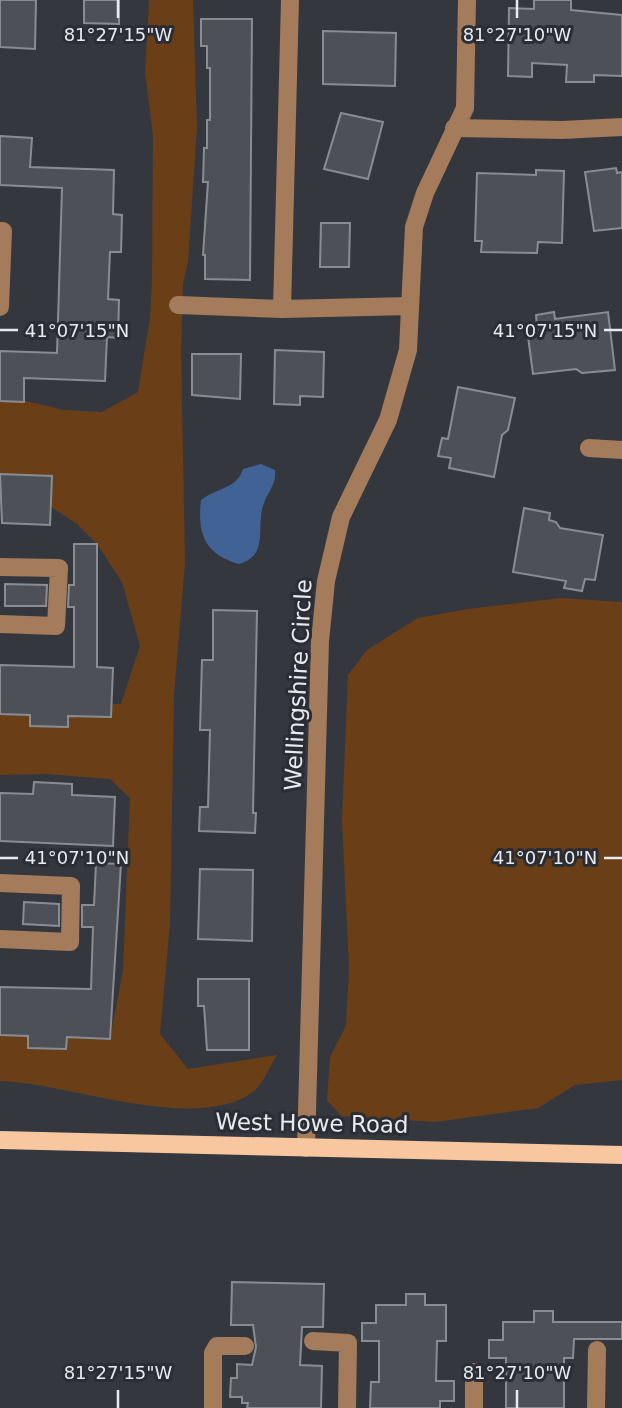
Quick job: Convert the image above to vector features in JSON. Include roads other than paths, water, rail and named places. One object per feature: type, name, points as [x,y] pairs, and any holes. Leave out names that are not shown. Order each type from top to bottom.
[{"type":"main road","name":"West Howe Road","points":[[0,1140],[622,1155]]},
{"type":"street","points":[[282,309],[290,0]]},
{"type":"street","name":"Wellingshire Circle","points":[[306,1148],[320,641],[326,581],[341,517],[388,420],[408,349],[414,227],[428,185],[465,107],[467,0]]},
{"type":"street","points":[[454,128],[562,130],[622,127]]},
{"type":"street","points":[[0,231],[3,231],[0,307]]},
{"type":"street","points":[[178,305],[282,309],[410,306]]},
{"type":"street","points":[[589,448],[622,450]]},
{"type":"street","points":[[0,567],[59,568],[56,626],[0,624]]},
{"type":"street","points":[[0,883],[71,886],[70,942],[0,939]]},
{"type":"street","points":[[313,1341],[348,1343],[347,1408]]},
{"type":"street","points":[[213,1408],[213,1353],[217,1346],[245,1346]]},
{"type":"street","points":[[596,1408],[597,1350]]},
{"type":"street","points":[[474,1372],[474,1408]]},
{"type":"water","points":[[261,464],[275,470],[275,480],[263,506],[258,548],[248,560],[239,564],[218,555],[206,541],[200,523],[201,500],[236,481],[243,469]]}]
